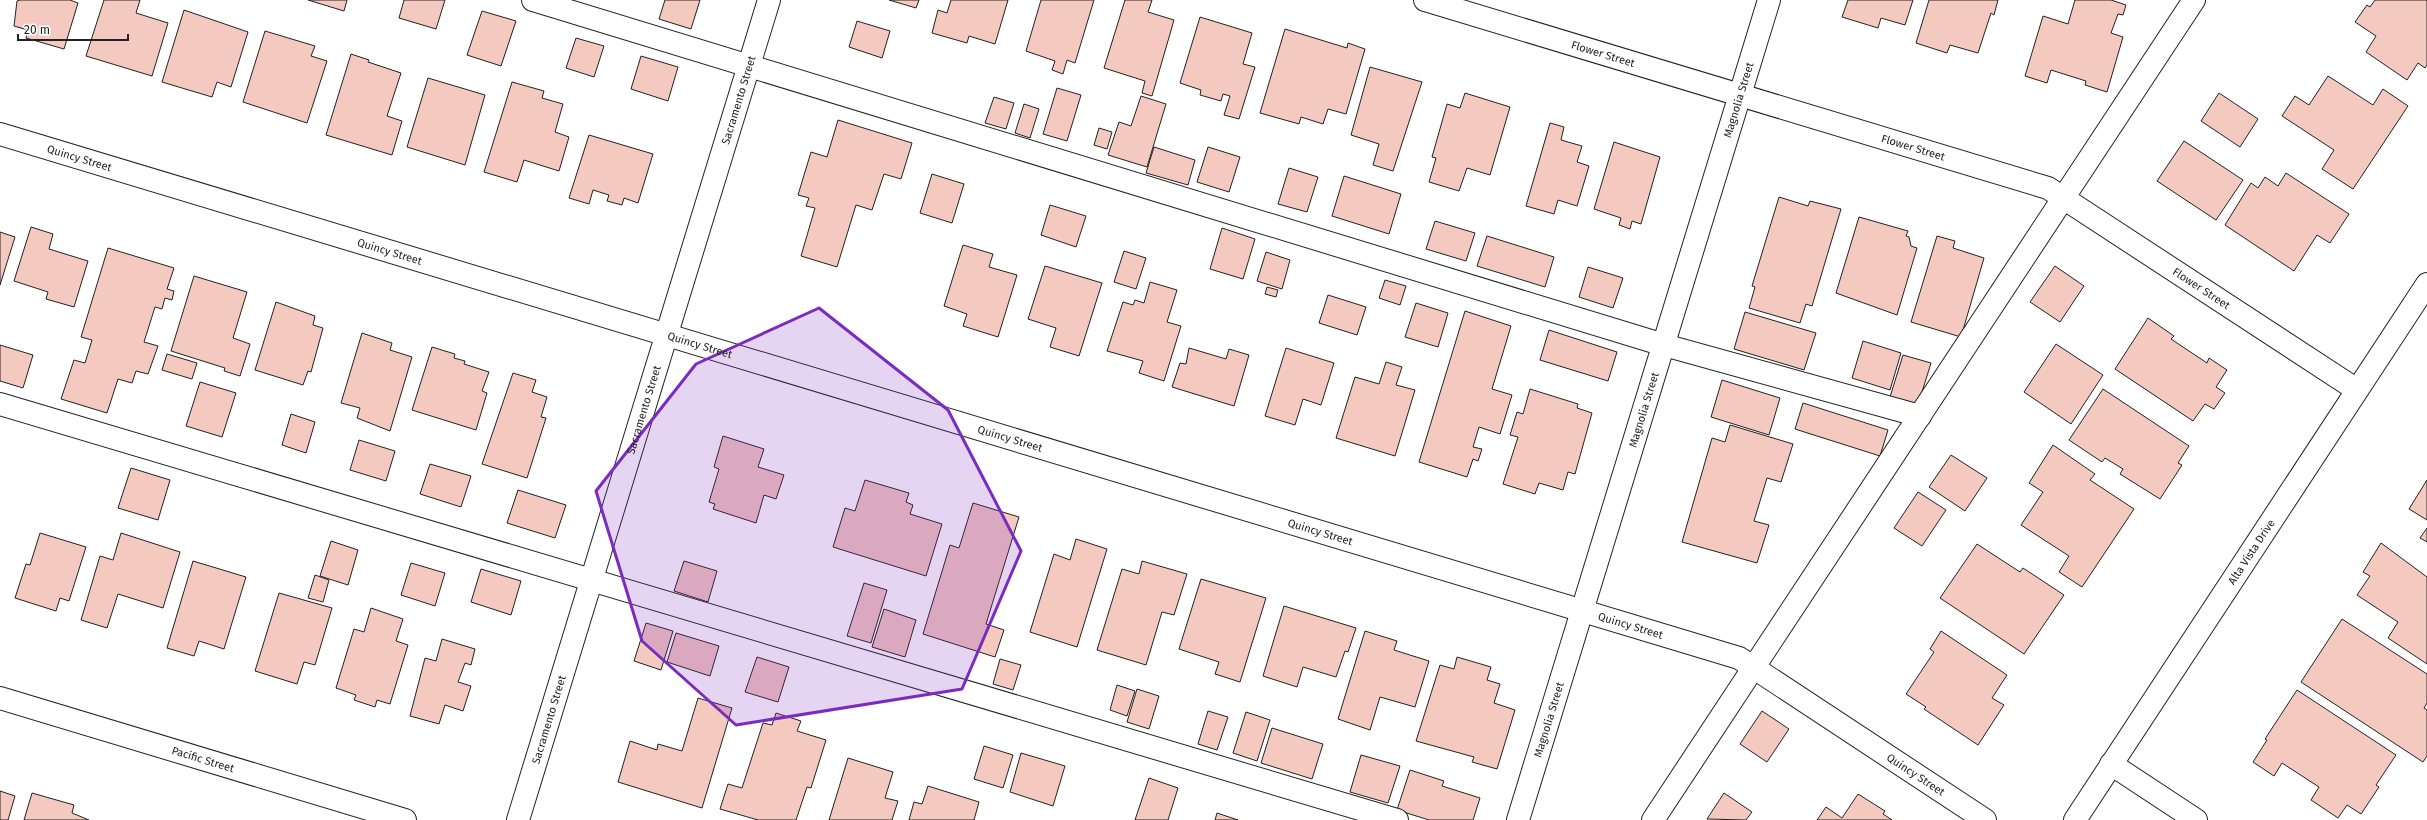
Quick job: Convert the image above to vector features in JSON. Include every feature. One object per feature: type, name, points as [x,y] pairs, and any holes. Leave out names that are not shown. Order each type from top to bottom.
[{"type":"street","points":[[533,0],[1664,345],[1920,416]]},
{"type":"street","name":"Sacramento Street","points":[[518,820],[769,0]]},
{"type":"street","name":"Flower Street","points":[[1425,0],[2048,188],[2357,390]]},
{"type":"street","name":"Magnolia Street","points":[[1518,820],[1769,0]]},
{"type":"street","points":[[1653,820],[2194,0]]},
{"type":"street","name":"Quincy Street","points":[[0,134],[1739,658],[1985,820]]},
{"type":"street","name":"Alta Vista Drive","points":[[2075,820],[2427,284]]},
{"type":"street","points":[[0,404],[592,579],[1397,820]]},
{"type":"street","name":"Pacific Street","points":[[0,698],[405,820]]},
{"type":"street","points":[[2112,764],[2196,820]]},
{"type":"highlighted area","points":[[819,308],[948,410],[1021,551],[962,689],[736,725],[642,641],[596,491],[696,364]]},
{"type":"building","points":[[70,0],[78,3],[64,49],[26,38],[28,30],[14,26],[17,1]]},
{"type":"building","points":[[104,0],[140,0],[136,13],[168,23],[152,76],[86,56]]},
{"type":"building","points":[[308,0],[347,0],[344,11]]},
{"type":"building","points":[[404,0],[445,0],[436,29],[399,18]]},
{"type":"building","points":[[665,0],[700,0],[691,29],[659,19]]},
{"type":"building","points":[[889,0],[919,0],[916,8]]},
{"type":"building","points":[[951,0],[1008,0],[995,44],[969,36],[967,43],[932,33],[938,10],[947,13]]},
{"type":"building","points":[[1041,0],[1094,0],[1075,63],[1067,60],[1063,74],[1052,70],[1055,61],[1026,51]]},
{"type":"building","points":[[1125,0],[1152,0],[1148,12],[1174,20],[1152,96],[1142,93],[1145,81],[1104,68]]},
{"type":"building","points":[[1848,0],[1913,0],[1905,25],[1881,18],[1878,28],[1842,17]]},
{"type":"building","points":[[1929,0],[1998,0],[1994,15],[1991,13],[1978,53],[1950,45],[1947,53],[1916,43]]},
{"type":"building","points":[[2075,0],[2111,0],[2126,5],[2123,15],[2118,14],[2111,33],[2123,37],[2107,92],[2085,85],[2086,81],[2051,70],[2047,83],[2025,76],[2043,16],[2068,24]]},
{"type":"building","points":[[2375,0],[2427,0],[2427,65],[2425,68],[2418,63],[2407,80],[2366,52],[2376,36],[2355,22],[2367,5],[2370,7]]},
{"type":"building","points":[[184,10],[248,32],[231,87],[217,82],[212,97],[162,82]]},
{"type":"building","points":[[482,11],[516,21],[501,66],[467,55]]},
{"type":"building","points":[[1200,17],[1252,33],[1243,64],[1255,67],[1239,119],[1224,115],[1230,96],[1223,94],[1221,101],[1200,95],[1201,90],[1180,83]]},
{"type":"building","points":[[857,21],[890,31],[882,58],[849,47]]},
{"type":"building","points":[[1285,29],[1347,48],[1348,43],[1365,49],[1346,114],[1328,109],[1323,124],[1301,117],[1299,124],[1260,113]]},
{"type":"building","points":[[265,31],[315,46],[311,56],[327,61],[307,123],[243,102]]},
{"type":"building","points":[[576,38],[604,46],[594,77],[566,68]]},
{"type":"building","points":[[351,54],[369,60],[368,62],[401,73],[387,116],[402,121],[392,155],[326,135]]},
{"type":"building","points":[[641,56],[678,67],[668,101],[631,89]]},
{"type":"building","points":[[1370,67],[1422,82],[1393,171],[1373,165],[1379,144],[1351,135]]},
{"type":"building","points":[[2328,76],[2373,105],[2383,89],[2408,106],[2353,189],[2322,169],[2334,150],[2282,116],[2295,96],[2309,105]]},
{"type":"building","points":[[428,78],[485,95],[465,165],[407,147]]},
{"type":"building","points":[[512,82],[544,91],[542,98],[563,104],[555,132],[569,137],[559,171],[524,160],[517,182],[484,172]]},
{"type":"building","points":[[1057,88],[1081,95],[1067,141],[1043,134]]},
{"type":"building","points":[[1465,93],[1510,107],[1490,175],[1467,168],[1459,191],[1429,182],[1436,158],[1432,157],[1447,104],[1460,108]]},
{"type":"building","points":[[2219,93],[2258,119],[2240,147],[2201,121]]},
{"type":"building","points":[[1141,96],[1166,104],[1147,167],[1108,155],[1119,122],[1131,126]]},
{"type":"building","points":[[994,97],[1014,103],[1006,129],[985,123]]},
{"type":"building","points":[[1024,104],[1039,109],[1030,138],[1015,133]]},
{"type":"building","points":[[838,120],[912,143],[901,179],[884,174],[872,210],[856,205],[837,267],[801,256],[815,208],[806,206],[809,198],[798,195],[811,152],[827,157]]},
{"type":"building","points":[[1550,123],[1564,127],[1561,140],[1582,146],[1577,162],[1589,166],[1577,206],[1558,200],[1554,214],[1526,206]]},
{"type":"building","points":[[1099,128],[1112,132],[1107,149],[1094,145]]},
{"type":"building","points":[[589,135],[653,154],[638,203],[624,198],[622,205],[607,201],[609,195],[593,190],[589,204],[569,198]]},
{"type":"building","points":[[2184,141],[2243,180],[2216,220],[2157,181]]},
{"type":"building","points":[[1614,142],[1660,157],[1641,224],[1632,221],[1630,229],[1619,225],[1621,218],[1594,209]]},
{"type":"building","points":[[1154,147],[1195,160],[1188,185],[1146,173]]},
{"type":"building","points":[[1208,147],[1240,157],[1229,192],[1197,182]]},
{"type":"building","points":[[1289,168],[1318,177],[1307,212],[1278,204]]},
{"type":"building","points":[[2286,173],[2349,214],[2330,243],[2317,235],[2294,271],[2225,225],[2251,183],[2258,188],[2265,177],[2278,186]]},
{"type":"building","points":[[932,174],[964,184],[952,223],[920,213]]},
{"type":"building","points":[[1344,176],[1401,194],[1389,234],[1332,216]]},
{"type":"building","points":[[1779,197],[1808,206],[1810,201],[1841,209],[1812,306],[1806,304],[1800,323],[1749,308],[1755,287],[1752,286]]},
{"type":"building","points":[[1050,205],[1086,216],[1076,247],[1041,235]]},
{"type":"building","points":[[1859,217],[1908,231],[1906,236],[1909,237],[1911,246],[1917,248],[1897,315],[1836,293]]},
{"type":"building","points":[[1435,221],[1475,233],[1466,261],[1426,249]]},
{"type":"building","points":[[31,227],[53,234],[49,249],[88,261],[74,307],[46,299],[48,292],[14,281]]},
{"type":"building","points":[[1222,228],[1255,239],[1243,279],[1210,269]]},
{"type":"building","points":[[0,232],[15,237],[0,285]]},
{"type":"building","points":[[1487,236],[1554,257],[1545,287],[1477,266]]},
{"type":"building","points":[[1937,236],[1955,241],[1953,248],[1984,258],[1961,337],[1911,322]]},
{"type":"building","points":[[963,245],[993,254],[989,267],[1017,275],[998,337],[963,326],[967,314],[944,306]]},
{"type":"building","points":[[108,248],[174,268],[167,289],[174,291],[172,300],[165,298],[162,309],[155,307],[144,342],[158,346],[148,374],[136,371],[132,383],[118,379],[107,413],[61,399],[74,360],[85,363],[92,340],[81,337]]},
{"type":"building","points":[[1124,251],[1146,258],[1136,289],[1114,282]]},
{"type":"building","points":[[1266,252],[1290,260],[1282,289],[1257,281]]},
{"type":"building","points":[[1045,266],[1102,283],[1079,356],[1050,347],[1056,328],[1028,319]]},
{"type":"building","points":[[2055,266],[2084,286],[2060,322],[2030,302]]},
{"type":"building","points":[[1588,267],[1623,278],[1613,308],[1579,297]]},
{"type":"building","points":[[194,276],[247,292],[233,338],[250,344],[240,376],[224,371],[225,368],[171,351]]},
{"type":"building","points":[[1385,280],[1406,286],[1400,305],[1379,298]]},
{"type":"building","points":[[1150,282],[1177,290],[1167,322],[1181,326],[1164,381],[1139,373],[1143,361],[1107,351],[1123,302],[1133,305],[1135,300],[1144,303]]},
{"type":"building","points":[[1267,287],[1278,290],[1276,297],[1265,294]]},
{"type":"building","points":[[1328,295],[1366,307],[1357,335],[1319,323]]},
{"type":"building","points":[[276,302],[315,316],[313,325],[323,328],[311,372],[308,371],[303,385],[255,370]]},
{"type":"building","points":[[1416,303],[1448,313],[1438,347],[1405,337]]},
{"type":"building","points":[[1465,311],[1511,326],[1492,389],[1512,395],[1500,434],[1479,427],[1473,447],[1482,449],[1478,461],[1473,459],[1467,477],[1419,462]]},
{"type":"building","points":[[1745,312],[1816,333],[1804,370],[1734,349]]},
{"type":"building","points":[[2148,318],[2174,336],[2171,339],[2207,363],[2209,358],[2227,370],[2216,387],[2225,393],[2214,409],[2205,404],[2193,421],[2115,369]]},
{"type":"building","points":[[1549,330],[1617,352],[1608,381],[1540,360]]},
{"type":"building","points":[[362,333],[392,343],[390,350],[412,357],[390,431],[357,418],[360,408],[341,403]]},
{"type":"building","points":[[1863,341],[1901,353],[1890,390],[1852,378]]},
{"type":"building","points":[[2056,344],[2103,375],[2071,424],[2024,392]]},
{"type":"building","points":[[0,345],[33,355],[23,388],[0,381]]},
{"type":"building","points":[[432,347],[455,354],[454,358],[465,361],[464,364],[489,372],[482,391],[487,393],[476,430],[412,410]]},
{"type":"building","points":[[1189,348],[1226,359],[1229,349],[1249,355],[1234,406],[1172,387],[1180,363],[1186,364]]},
{"type":"building","points":[[1286,348],[1334,363],[1321,405],[1303,399],[1295,425],[1265,416]]},
{"type":"building","points":[[167,354],[197,363],[192,379],[162,370]]},
{"type":"building","points":[[1903,355],[1931,363],[1918,405],[1890,397]]},
{"type":"building","points":[[1386,362],[1402,367],[1396,385],[1415,390],[1395,456],[1336,438],[1355,377],[1379,384]]},
{"type":"building","points":[[513,373],[536,380],[532,392],[547,397],[541,417],[546,418],[527,478],[482,464]]},
{"type":"building","points":[[1722,380],[1780,398],[1769,435],[1711,417]]},
{"type":"building","points":[[200,382],[236,393],[222,437],[186,426]]},
{"type":"building","points":[[1530,389],[1578,404],[1577,408],[1592,413],[1575,474],[1568,472],[1563,490],[1539,483],[1535,494],[1503,484],[1518,437],[1510,435],[1517,412],[1523,414]]},
{"type":"building","points":[[2103,389],[2189,446],[2178,463],[2182,465],[2160,499],[2120,474],[2123,469],[2105,458],[2102,462],[2069,440]]},
{"type":"building","points":[[1803,403],[1888,430],[1880,456],[1795,429]]},
{"type":"building","points":[[291,414],[315,422],[306,453],[282,445]]},
{"type":"building","points":[[1730,425],[1793,444],[1781,482],[1767,478],[1754,521],[1769,525],[1757,563],[1682,542],[1712,438],[1725,442]]},
{"type":"building","points":[[723,436],[764,449],[758,467],[784,475],[776,499],[764,495],[756,523],[713,509],[715,504],[709,502],[719,469],[714,467]]},
{"type":"building","points":[[359,440],[395,451],[386,481],[350,470]]},
{"type":"building","points":[[2053,445],[2095,474],[2090,480],[2134,509],[2082,587],[2059,572],[2069,556],[2021,525],[2043,492],[2029,483]]},
{"type":"building","points":[[1951,455],[1987,478],[1965,511],[1929,487]]},
{"type":"building","points":[[430,464],[471,476],[461,507],[420,494]]},
{"type":"building","points":[[131,468],[170,480],[158,520],[118,508]]},
{"type":"building","points":[[865,480],[909,493],[906,502],[913,505],[910,514],[942,524],[926,576],[833,547],[845,508],[855,511]]},
{"type":"building","points":[[2427,480],[2427,520],[2409,509]]},
{"type":"building","points":[[518,490],[566,505],[555,538],[507,523]]},
{"type":"building","points":[[1918,492],[1946,510],[1922,546],[1894,528]]},
{"type":"building","points":[[973,503],[1019,517],[986,624],[1004,630],[995,657],[923,634],[950,545],[959,548]]},
{"type":"building","points":[[2427,528],[2427,542],[2420,538]]},
{"type":"building","points":[[40,533],[86,547],[69,601],[60,598],[56,611],[15,598],[26,564],[30,565]]},
{"type":"building","points":[[121,533],[180,552],[163,608],[118,594],[107,628],[81,620],[100,556],[113,560]]},
{"type":"building","points":[[1076,539],[1107,549],[1077,647],[1030,632],[1054,554],[1070,560]]},
{"type":"building","points":[[331,541],[358,550],[348,585],[320,576]]},
{"type":"building","points":[[2381,543],[2427,577],[2427,664],[2388,638],[2398,622],[2357,595],[2370,576],[2363,572]]},
{"type":"building","points":[[1977,544],[2020,572],[2023,568],[2064,595],[2024,654],[1940,598]]},
{"type":"building","points":[[193,561],[246,577],[224,649],[199,641],[194,656],[167,648]]},
{"type":"building","points":[[684,561],[717,571],[708,602],[674,591]]},
{"type":"building","points":[[1142,561],[1187,574],[1174,615],[1162,612],[1146,665],[1097,650],[1122,569],[1139,574]]},
{"type":"building","points":[[411,563],[445,573],[435,606],[401,595]]},
{"type":"building","points":[[481,569],[521,581],[511,615],[471,602]]},
{"type":"building","points":[[315,575],[329,580],[323,602],[308,598]]},
{"type":"building","points":[[1201,579],[1266,598],[1240,682],[1215,674],[1219,662],[1179,649]]},
{"type":"building","points":[[864,583],[887,590],[871,643],[847,636]]},
{"type":"building","points":[[279,593],[332,608],[315,665],[304,662],[297,684],[255,671]]},
{"type":"building","points":[[1284,606],[1356,628],[1348,652],[1345,651],[1336,677],[1303,667],[1297,687],[1263,676]]},
{"type":"building","points":[[371,608],[403,619],[396,641],[408,645],[390,704],[377,700],[375,707],[354,700],[356,695],[336,688],[354,629],[364,632]]},
{"type":"building","points":[[884,609],[916,620],[905,657],[872,647]]},
{"type":"building","points":[[2342,619],[2427,674],[2427,703],[2424,708],[2427,710],[2427,756],[2423,762],[2301,682]]},
{"type":"building","points":[[646,623],[673,631],[661,670],[634,661]]},
{"type":"building","points":[[1365,631],[1397,641],[1394,650],[1429,661],[1415,707],[1380,697],[1370,730],[1338,719]]},
{"type":"building","points":[[1941,631],[2007,675],[1992,698],[2004,705],[1978,745],[1924,709],[1926,707],[1906,694],[1934,652],[1930,649]]},
{"type":"building","points":[[676,633],[719,646],[710,676],[667,662]]},
{"type":"building","points":[[442,639],[475,649],[471,665],[465,663],[458,682],[471,686],[463,711],[445,705],[439,724],[410,716],[425,658],[436,661]]},
{"type":"building","points":[[757,657],[789,667],[778,702],[745,692]]},
{"type":"building","points":[[1457,657],[1491,667],[1487,680],[1500,684],[1494,703],[1515,710],[1497,769],[1472,762],[1474,757],[1416,741],[1440,665],[1454,669]]},
{"type":"building","points":[[1000,659],[1021,665],[1013,690],[993,684]]},
{"type":"building","points":[[1117,685],[1135,691],[1127,716],[1110,710]]},
{"type":"building","points":[[1137,689],[1159,696],[1149,729],[1127,722]]},
{"type":"building","points":[[2297,690],[2396,755],[2376,785],[2379,787],[2361,814],[2347,805],[2338,818],[2311,800],[2319,787],[2282,763],[2274,776],[2253,762],[2267,740],[2265,739]]},
{"type":"building","points":[[698,698],[732,708],[702,808],[618,782],[630,741],[657,750],[658,744],[682,751]]},
{"type":"building","points":[[1208,711],[1228,717],[1217,750],[1198,744]]},
{"type":"building","points":[[1762,711],[1789,729],[1767,762],[1740,744]]},
{"type":"building","points":[[1246,712],[1270,720],[1257,761],[1233,753]]},
{"type":"building","points":[[776,713],[801,721],[797,731],[826,740],[811,788],[807,787],[796,820],[758,820],[720,809],[728,784],[742,788],[763,723],[772,725]]},
{"type":"building","points":[[1272,728],[1323,744],[1312,779],[1261,763]]},
{"type":"building","points":[[984,746],[1013,755],[1003,788],[974,779]]},
{"type":"building","points":[[1021,753],[1065,766],[1053,806],[1010,792]]},
{"type":"building","points":[[1361,755],[1400,766],[1388,803],[1350,792]]},
{"type":"building","points":[[848,758],[893,772],[885,798],[898,801],[892,820],[829,820]]},
{"type":"building","points":[[1410,770],[1444,781],[1442,786],[1480,798],[1473,820],[1429,820],[1397,810]]},
{"type":"building","points":[[1149,778],[1178,788],[1168,820],[1135,820]]},
{"type":"building","points":[[928,786],[979,802],[974,820],[909,820],[914,802],[922,804]]},
{"type":"building","points":[[0,791],[15,796],[8,820],[0,820]]},
{"type":"building","points":[[32,793],[74,805],[72,813],[89,820],[24,820]]},
{"type":"building","points":[[1724,793],[1752,812],[1746,820],[1707,819]]},
{"type":"building","points":[[1858,794],[1885,811],[1883,814],[1892,820],[1817,820],[1826,807],[1842,818]]},
{"type":"building","points":[[1217,813],[1238,820],[1215,820]]}]
